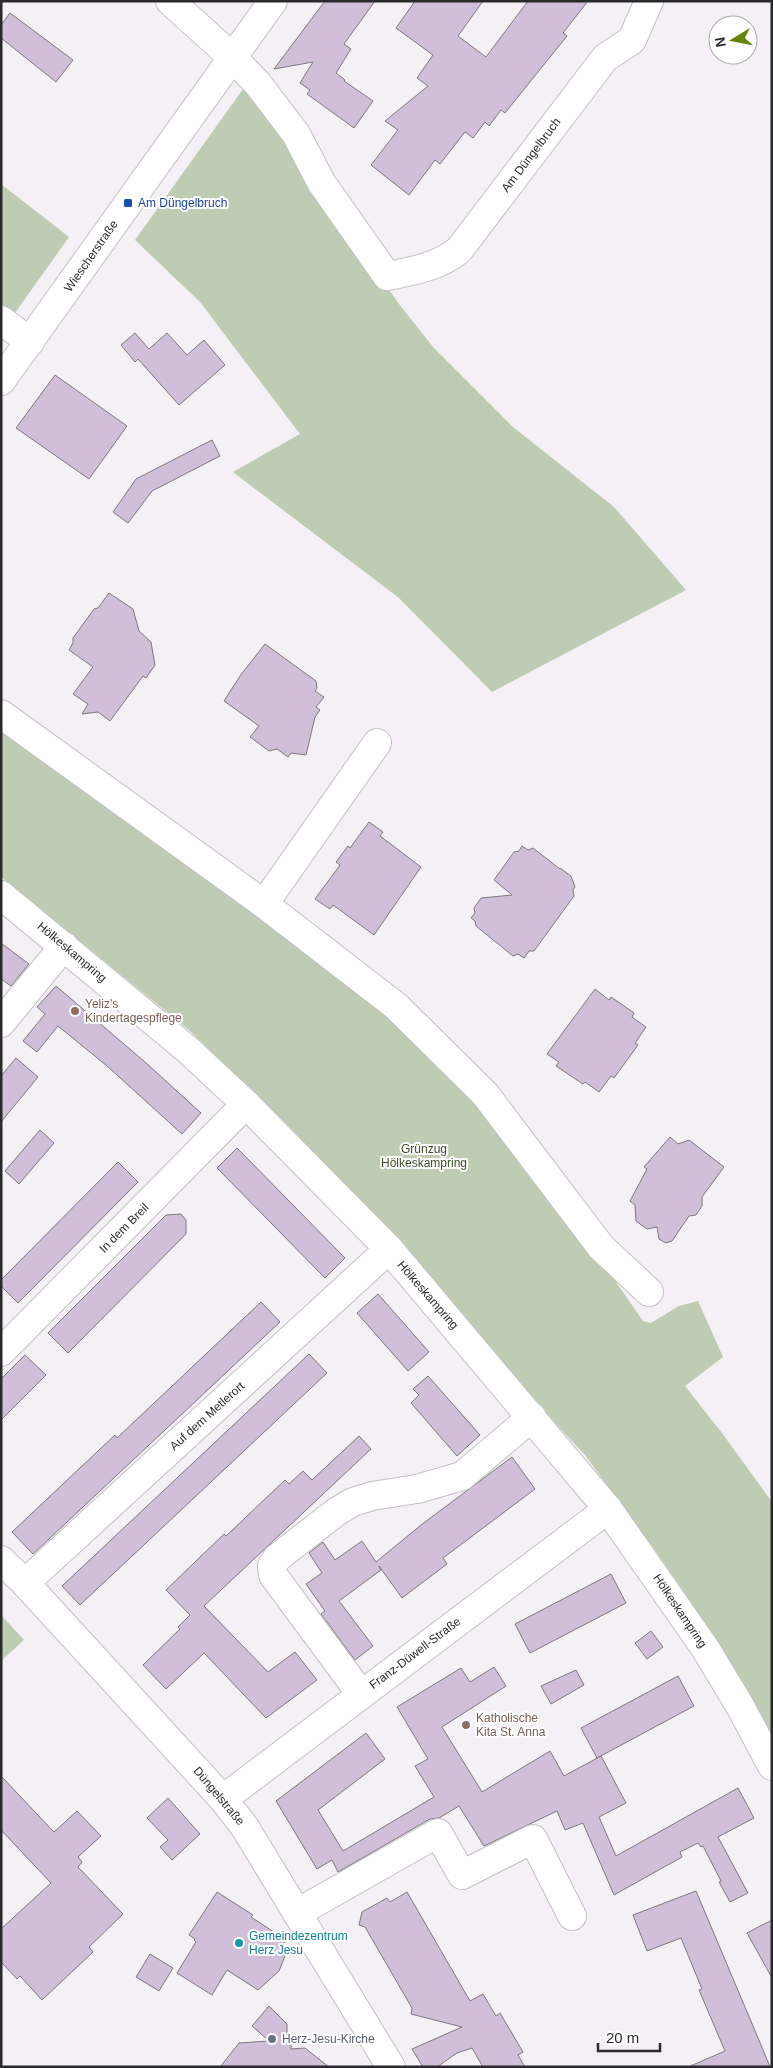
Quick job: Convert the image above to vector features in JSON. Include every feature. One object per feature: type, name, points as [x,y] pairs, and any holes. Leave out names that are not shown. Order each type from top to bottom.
[{"type":"street","points":[[170,1],[233,58]]},
{"type":"street","name":"Wiescherstraße","points":[[5,368],[30,342],[273,1]]},
{"type":"street","name":"Am Düngelbruch","points":[[233,58],[258,84],[296,134],[321,182],[387,276],[430,267],[449,258],[459,250],[605,58],[632,40],[649,1]]},
{"type":"street","points":[[1,320],[30,342]]},
{"type":"street","points":[[1,714],[264,904],[396,1006],[485,1094],[601,1247],[649,1292]]},
{"type":"street","points":[[264,904],[377,743]]},
{"type":"street","name":"Hölkeskampring","points":[[1,895],[188,1050],[246,1104],[389,1249],[608,1509],[705,1648],[740,1706],[772,1766]]},
{"type":"street","points":[[1,1023],[64,946]]},
{"type":"street","name":"In dem Breil","points":[[1,1352],[246,1104]]},
{"type":"street","name":"Auf dem Metlerort","points":[[25,1583],[389,1249]]},
{"type":"street","points":[[361,1694],[273,1575],[272,1566],[277,1558],[336,1512],[353,1502],[372,1496],[417,1489],[462,1476],[532,1417]]},
{"type":"street","name":"Franz-Düwell-Straße","points":[[224,1799],[608,1509]]},
{"type":"street","name":"Düngelstraße","points":[[1,1560],[25,1583],[224,1799],[244,1826],[391,2067]]},
{"type":"street","points":[[297,1913],[438,1833],[462,1875],[533,1839],[572,1916]]},
{"type":"green space","points":[[243,89],[249,91],[399,304],[434,348],[513,427],[614,507],[686,590],[492,692],[399,598],[233,472],[300,434],[200,302],[135,240]]},
{"type":"green space","points":[[1,184],[69,237],[10,320],[1,314]]},
{"type":"green space","name":"Grünzug Hölkeskampring","points":[[1,727],[284,931],[430,1050],[555,1194],[643,1321],[651,1323],[679,1306],[698,1301],[723,1357],[685,1386],[772,1502],[772,1739],[695,1608],[585,1455],[435,1284],[190,1031],[1,877]]},
{"type":"green space","points":[[1,1615],[24,1640],[1,1661]]},
{"type":"building","points":[[325,1],[375,1],[344,44],[351,49],[336,73],[344,81],[373,101],[354,128],[307,94],[310,90],[300,83],[313,62],[274,69]]},
{"type":"building","points":[[415,1],[483,1],[458,36],[486,57],[528,1],[588,1],[563,33],[567,36],[505,113],[501,110],[489,126],[485,122],[473,138],[465,132],[440,164],[435,160],[409,195],[371,165],[398,130],[385,121],[428,86],[417,78],[433,55],[396,28]]},
{"type":"building","points":[[10,13],[73,60],[56,82],[1,38],[1,25]]},
{"type":"building","points":[[135,333],[149,349],[167,333],[187,355],[204,340],[225,365],[179,405],[138,359],[135,362],[121,345]]},
{"type":"building","points":[[55,375],[127,426],[89,479],[16,428]]},
{"type":"building","points":[[212,440],[220,456],[152,491],[128,523],[113,512],[136,479]]},
{"type":"building","points":[[109,593],[133,609],[139,631],[151,642],[155,665],[146,678],[143,676],[110,721],[98,712],[82,714],[88,704],[73,694],[93,667],[69,650],[73,643],[73,638],[94,609],[98,608]]},
{"type":"building","points":[[265,644],[316,681],[317,688],[315,691],[324,697],[316,707],[320,710],[315,717],[306,755],[291,753],[288,757],[277,749],[269,751],[250,737],[259,726],[224,701],[240,676]]},
{"type":"building","points":[[369,822],[383,832],[380,836],[421,867],[374,935],[333,905],[330,909],[315,899],[340,865],[336,862],[348,846],[350,848]]},
{"type":"building","points":[[522,846],[528,850],[533,848],[571,876],[575,887],[573,890],[574,896],[534,951],[529,951],[524,958],[518,954],[513,956],[476,926],[475,921],[471,918],[475,913],[474,908],[481,898],[512,895],[494,880],[514,852],[519,851]]},
{"type":"building","points":[[1,943],[29,964],[11,986],[1,979]]},
{"type":"building","points":[[56,986],[201,1113],[182,1134],[107,1066],[58,1026],[37,1052],[23,1041],[45,1014],[37,1007]]},
{"type":"building","points":[[595,989],[609,1000],[611,997],[634,1013],[632,1017],[646,1027],[635,1043],[638,1045],[614,1078],[611,1076],[599,1092],[556,1066],[559,1062],[547,1054]]},
{"type":"building","points":[[16,1058],[38,1077],[1,1122],[1,1076]]},
{"type":"building","points":[[40,1130],[54,1143],[19,1184],[5,1171]]},
{"type":"building","points":[[670,1137],[678,1144],[689,1140],[724,1167],[702,1197],[702,1206],[696,1215],[689,1216],[672,1241],[666,1243],[659,1239],[657,1227],[647,1229],[636,1221],[635,1205],[630,1201],[647,1169],[644,1167]]},
{"type":"building","points":[[237,1148],[345,1258],[325,1278],[217,1168]]},
{"type":"building","points":[[118,1162],[138,1182],[18,1303],[1,1286],[1,1280]]},
{"type":"building","points":[[181,1214],[186,1220],[186,1234],[68,1353],[48,1333],[166,1215]]},
{"type":"building","points":[[378,1294],[429,1352],[408,1371],[357,1313]]},
{"type":"building","points":[[261,1302],[280,1322],[33,1554],[12,1532],[115,1435],[117,1438]]},
{"type":"building","points":[[309,1354],[327,1373],[80,1605],[62,1586]]},
{"type":"building","points":[[25,1355],[46,1375],[1,1420],[1,1379]]},
{"type":"building","points":[[428,1376],[480,1435],[457,1456],[411,1403],[419,1395],[413,1389]]},
{"type":"building","points":[[359,1436],[371,1449],[204,1606],[268,1672],[295,1652],[317,1680],[266,1718],[204,1653],[166,1689],[143,1665],[180,1629],[178,1627],[190,1615],[166,1590],[224,1534],[226,1536],[285,1480],[289,1484],[303,1471],[312,1480]]},
{"type":"building","points":[[512,1457],[535,1489],[443,1558],[447,1564],[402,1598],[379,1566],[381,1570],[339,1601],[373,1646],[355,1660],[321,1614],[325,1611],[306,1584],[322,1573],[309,1553],[323,1542],[335,1560],[362,1541],[376,1562],[421,1525]]},
{"type":"building","points":[[611,1574],[626,1603],[530,1653],[515,1624]]},
{"type":"building","points":[[651,1631],[663,1647],[647,1659],[635,1643]]},
{"type":"building","points":[[494,1667],[506,1686],[442,1727],[482,1792],[550,1751],[564,1776],[601,1756],[626,1803],[599,1817],[616,1856],[738,1788],[754,1818],[718,1837],[748,1893],[730,1902],[703,1846],[701,1847],[698,1843],[680,1852],[682,1857],[614,1895],[583,1823],[565,1830],[557,1811],[484,1846],[459,1806],[439,1818],[430,1819],[338,1872],[332,1860],[317,1869],[276,1801],[366,1733],[385,1759],[318,1810],[343,1851],[434,1797],[415,1766],[428,1759],[397,1707],[461,1668],[470,1682]]},
{"type":"building","points":[[576,1670],[584,1685],[551,1704],[541,1686]]},
{"type":"building","points":[[678,1676],[694,1706],[597,1758],[581,1728]]},
{"type":"building","points":[[1,1776],[54,1832],[77,1811],[101,1836],[78,1857],[82,1862],[78,1867],[123,1914],[89,1947],[93,1952],[42,2000],[20,1976],[17,1979],[1,1962],[1,1929],[51,1883],[1,1830]]},
{"type":"building","points":[[168,1798],[200,1834],[172,1860],[160,1847],[168,1840],[147,1818]]},
{"type":"building","points":[[696,1891],[770,2067],[688,2067],[725,2051],[699,1990],[702,1989],[681,1938],[647,1951],[633,1915]]},
{"type":"building","name":"Gemeindezentrum Herz Jesu","points":[[217,1892],[253,1915],[251,1917],[286,1940],[283,1944],[285,1956],[279,1971],[258,1990],[227,1970],[212,1995],[177,1973],[196,1942],[189,1935]]},
{"type":"building","points":[[407,1892],[470,2001],[483,1994],[496,2016],[500,2013],[523,2052],[518,2055],[525,2067],[483,2067],[472,2048],[457,2053],[437,2067],[423,2067],[412,2049],[462,2027],[411,2014],[412,2008],[365,1927],[359,1925],[362,1912],[387,1898],[390,1902]]},
{"type":"building","points":[[772,1920],[772,1978],[747,1933]]},
{"type":"building","points":[[150,1954],[173,1968],[159,1991],[136,1977]]},
{"type":"building","name":"Herz-Jesu-Kirche","points":[[269,2006],[287,2024],[287,2040],[291,2040],[291,2049],[305,2048],[329,2067],[220,2067],[239,2043],[269,2041],[252,2026]]},
{"type":"place","name":"Am Düngelbruch","points":[[128,203]]},
{"type":"place","name":"Yeliz's Kindertagespflege","points":[[75,1011]]},
{"type":"place","name":"Katholische Kita St. Anna","points":[[466,1725]]},
{"type":"place","name":"Gemeindezentrum Herz Jesu","points":[[239,1943]]},
{"type":"place","name":"Herz-Jesu-Kirche","points":[[272,2039]]}]
